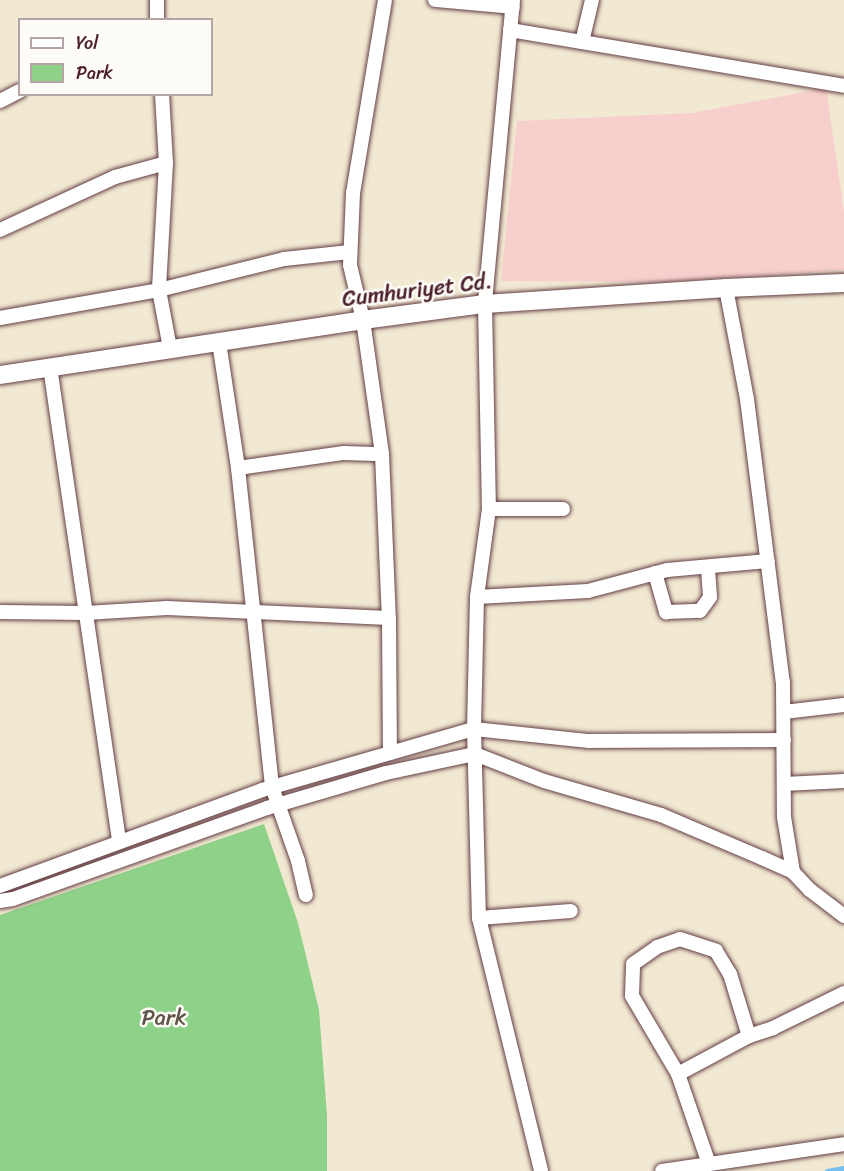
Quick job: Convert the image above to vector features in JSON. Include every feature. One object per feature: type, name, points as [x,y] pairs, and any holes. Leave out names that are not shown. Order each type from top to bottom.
[{"type":"main road","name":"Cumhuriyet Cd.","points":[[0,375],[170,348],[485,304],[726,288],[844,284]]},
{"type":"street","points":[[385,0],[353,193],[350,265],[363,320],[382,454],[389,618],[390,753]]},
{"type":"street","points":[[435,0],[513,3],[485,304],[489,509],[477,597],[474,729],[479,918],[541,1171]]},
{"type":"street","points":[[582,42],[592,0]]},
{"type":"street","points":[[510,30],[844,86]]},
{"type":"street","points":[[0,101],[18,92]]},
{"type":"street","points":[[162,96],[166,163],[159,290],[170,348]]},
{"type":"street","points":[[0,230],[115,177],[166,163]]},
{"type":"street","points":[[0,318],[159,290],[284,259],[350,252]]},
{"type":"street","points":[[726,288],[747,399],[783,681],[784,817],[793,872]]},
{"type":"street","points":[[219,342],[237,468],[272,787],[298,861],[306,895]]},
{"type":"street","points":[[50,367],[119,841]]},
{"type":"street","points":[[237,468],[344,453],[382,454]]},
{"type":"street","points":[[489,509],[563,509]]},
{"type":"street","points":[[477,597],[588,591],[655,573],[768,561]]},
{"type":"street","points":[[655,573],[666,612],[700,611],[710,597],[708,567]]},
{"type":"street","points":[[0,612],[86,613],[167,608],[389,618]]},
{"type":"street","points":[[784,712],[844,705]]},
{"type":"street","points":[[0,886],[272,787],[474,729],[589,741],[784,740]]},
{"type":"street","points":[[0,901],[13,899],[278,805],[386,773],[475,754],[544,781],[661,815],[793,872],[810,890],[844,915]]},
{"type":"street","points":[[784,784],[844,781]]},
{"type":"street","points":[[479,918],[572,911]]},
{"type":"street","points":[[709,1164],[678,1074],[632,996],[633,964],[657,947],[680,939],[716,951],[730,974],[749,1036]]},
{"type":"street","points":[[678,1074],[749,1036],[773,1028],[844,993]]},
{"type":"street","points":[[662,1171],[844,1144]]},
{"type":"shaded area","points":[[826,88],[844,211],[844,270],[662,282],[501,281],[517,121],[692,113]]},
{"type":"green space","name":"Park","points":[[264,824],[298,923],[319,1010],[327,1115],[327,1171],[0,1171],[0,915]]},
{"type":"waterway","points":[[827,1171],[844,1168]]}]
